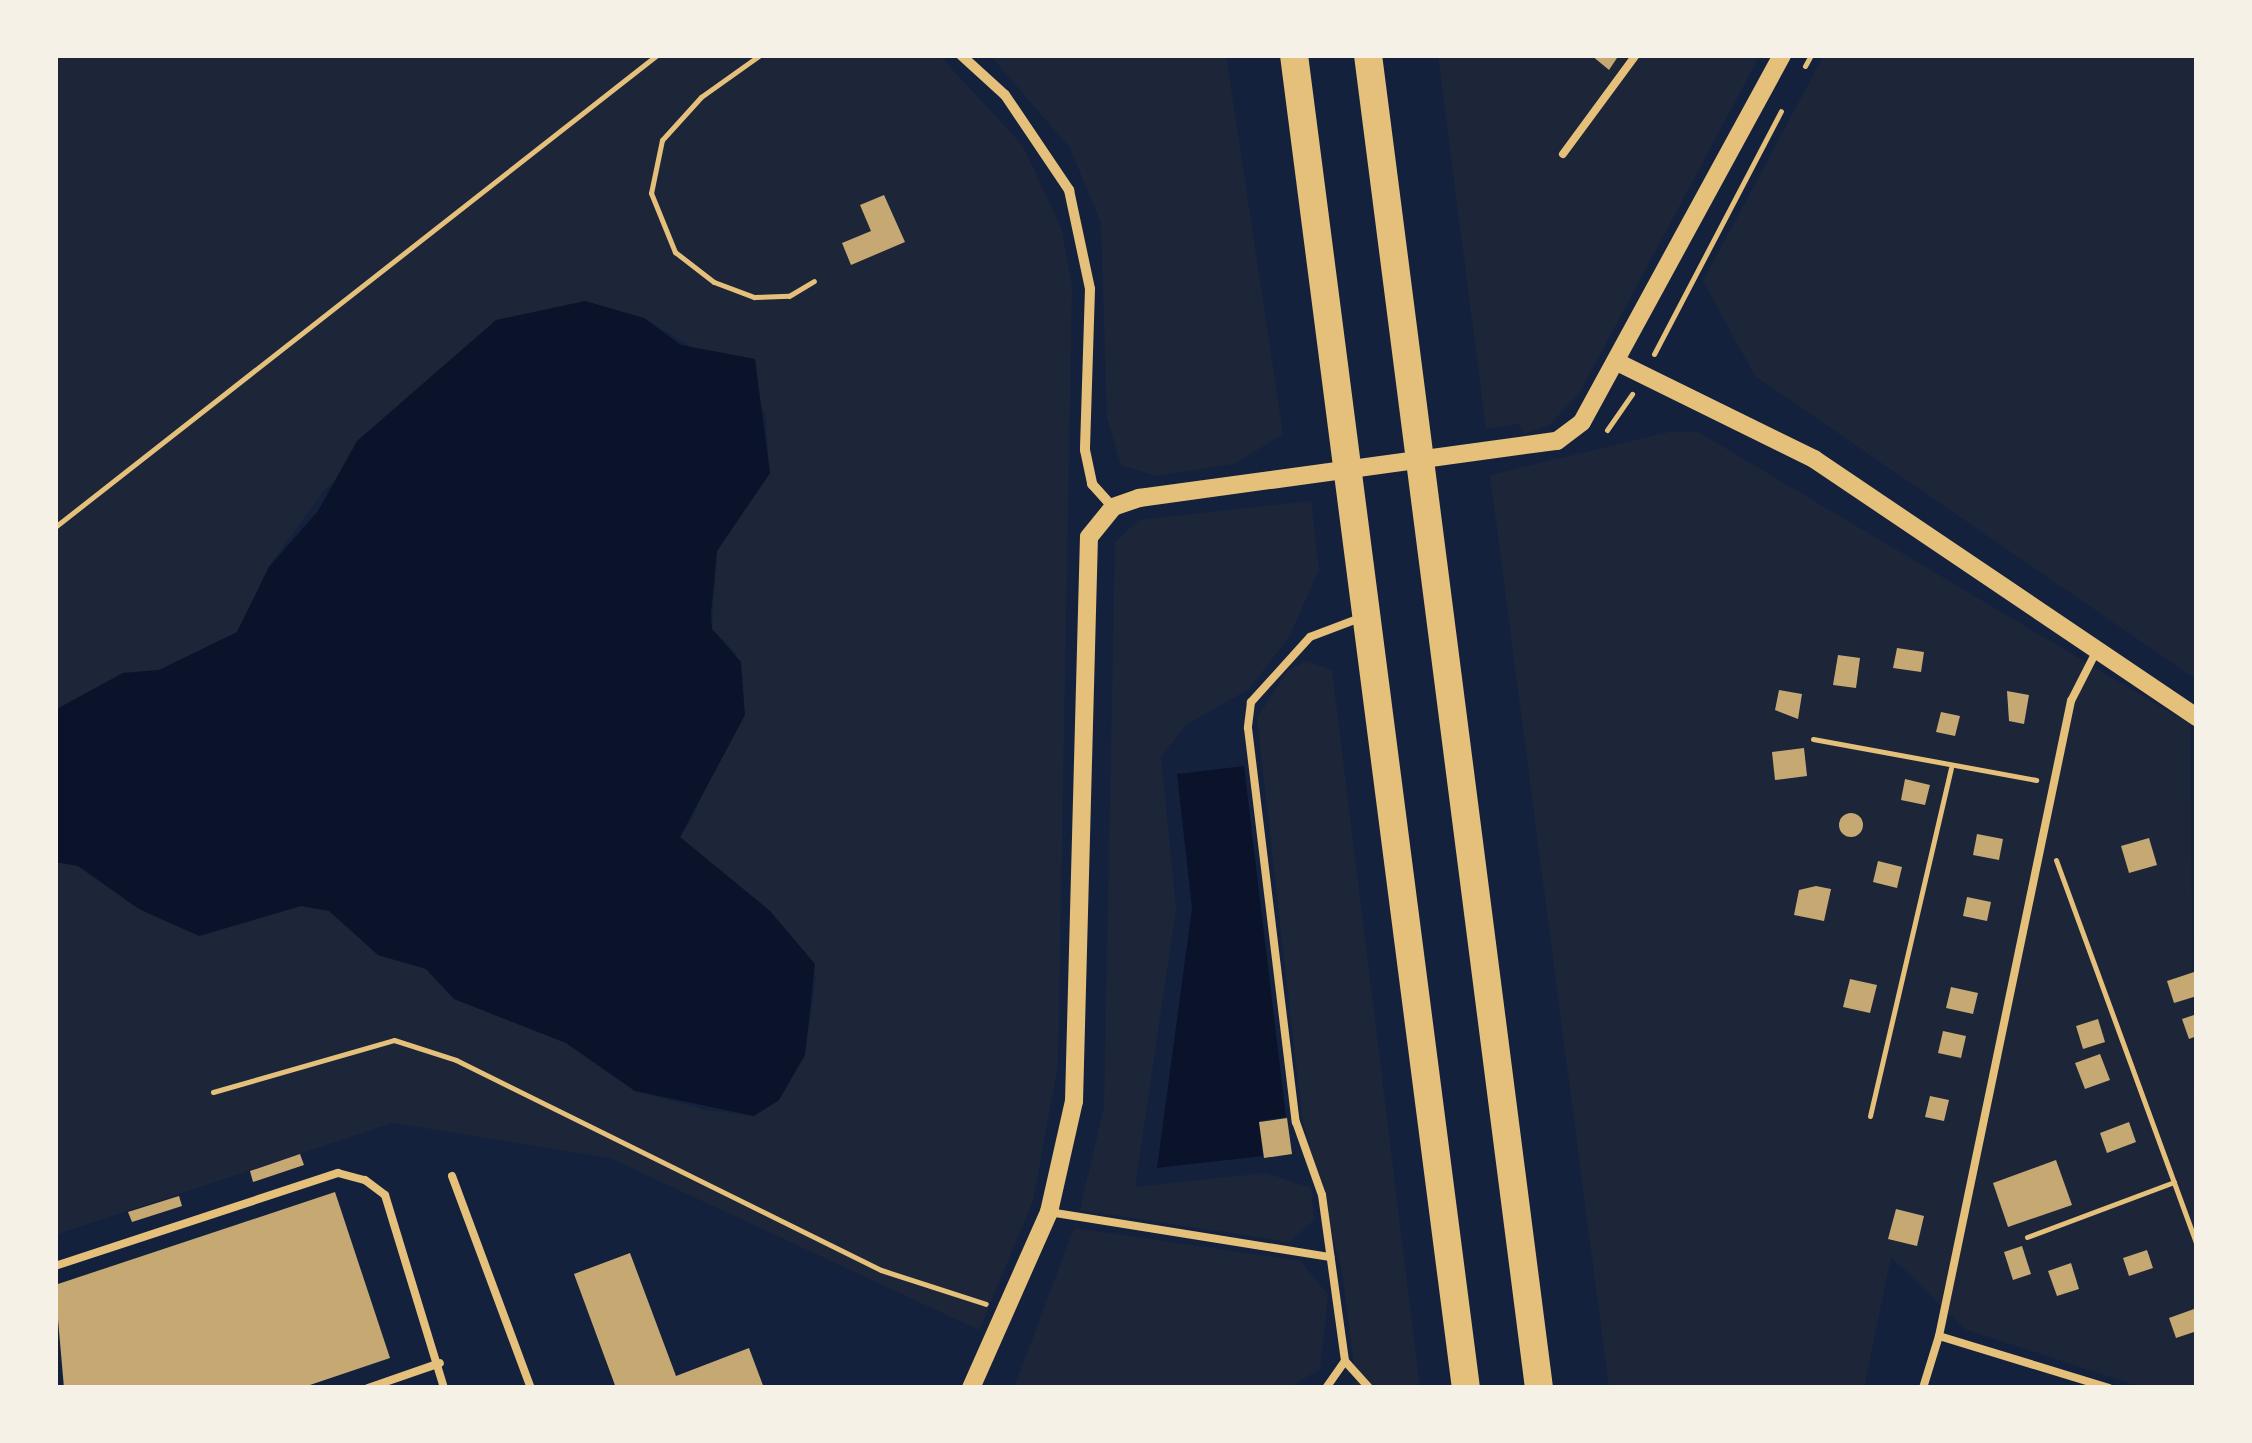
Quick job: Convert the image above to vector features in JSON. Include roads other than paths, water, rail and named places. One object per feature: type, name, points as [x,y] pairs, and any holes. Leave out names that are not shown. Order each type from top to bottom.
[{"type":"highway","points":[[1294,55],[1466,1388]]},
{"type":"highway","points":[[1368,55],[1539,1388]]},
{"type":"street","points":[[961,55],[1006,96],[1068,190],[1090,289],[1084,450],[1092,484],[1113,507]]},
{"type":"street","points":[[971,1388],[1048,1212],[1078,1062],[1085,574],[1089,537],[1113,507],[1242,484],[1557,440],[1582,422],[1782,55]]},
{"type":"street","points":[[1617,362],[1814,459],[2099,646],[2197,717]]},
{"type":"lane","points":[[1563,154],[1636,55]]},
{"type":"lane","points":[[1366,615],[1310,636],[1251,702],[1248,728],[1296,1122],[1322,1195],[1344,1361],[1369,1388]]},
{"type":"lane","points":[[1923,1388],[1939,1336],[2071,701],[2099,646]]},
{"type":"lane","points":[[55,1266],[338,1172],[385,1195],[440,1364],[444,1388]]},
{"type":"lane","points":[[452,1176],[531,1388]]},
{"type":"lane","points":[[1048,1212],[1330,1257]]},
{"type":"lane","points":[[1939,1336],[2109,1388]]},
{"type":"lane","points":[[1326,1388],[1344,1361]]},
{"type":"lane","points":[[368,1388],[440,1364]]}]
